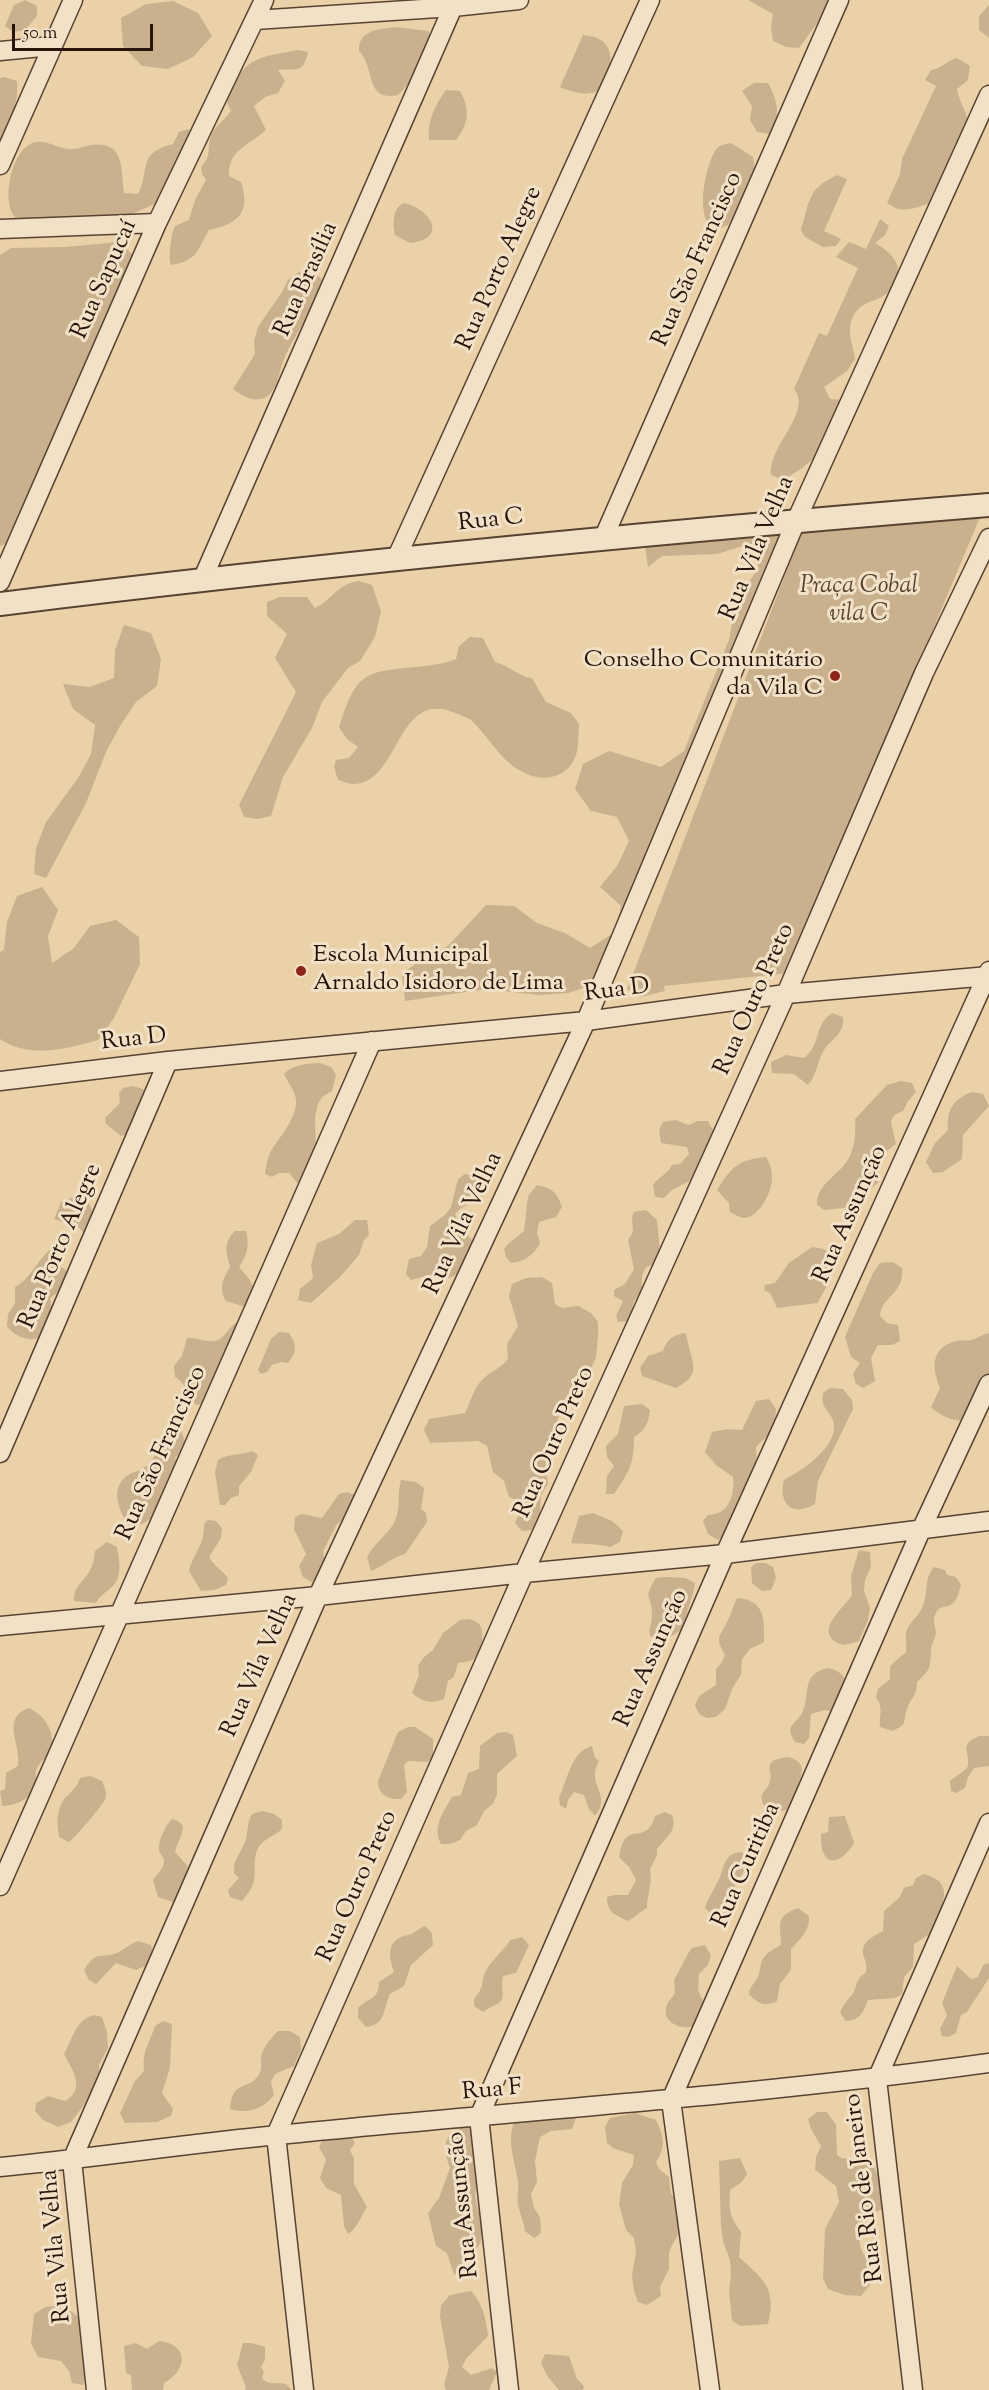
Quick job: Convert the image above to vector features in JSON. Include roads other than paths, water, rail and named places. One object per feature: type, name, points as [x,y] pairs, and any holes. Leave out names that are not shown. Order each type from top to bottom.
[{"type":"street","points":[[0,165],[74,0]]},
{"type":"street","name":"Rua Sapucaí","points":[[0,582],[157,222],[264,0]]},
{"type":"street","points":[[255,20],[455,3],[519,0]]},
{"type":"street","name":"Rua Porto Alegre","points":[[396,559],[650,0]]},
{"type":"street","name":"Rua São Francisco","points":[[603,538],[838,0]]},
{"type":"street","name":"Rua Brasília","points":[[203,578],[455,3]]},
{"type":"street","points":[[0,51],[52,46]]},
{"type":"street","name":"Rua Vila Velha","points":[[96,2390],[72,2160],[318,1596],[586,1021],[796,521],[989,95]]},
{"type":"street","points":[[0,229],[157,222]]},
{"type":"street","name":"Rua C","points":[[0,604],[203,578],[603,538],[989,505]]},
{"type":"street","name":"Rua Ouro Preto","points":[[276,2135],[524,1573],[786,994],[924,673],[989,538]]},
{"type":"street","name":"Rua D","points":[[0,1081],[168,1061],[586,1021],[786,994],[988,975]]},
{"type":"street","name":"Rua Assunção","points":[[509,2390],[479,2117],[725,1554],[988,975]]},
{"type":"street","name":"Rua São Francisco","points":[[0,1886],[372,1041]]},
{"type":"street","name":"Rua Porto Alegre","points":[[0,1453],[168,1061]]},
{"type":"street","name":"Rua Curitiba","points":[[671,2100],[922,1528],[989,1384]]},
{"type":"street","points":[[0,1626],[725,1554],[989,1521]]},
{"type":"street","name":"Rua Rio de Janeiro","points":[[913,2390],[877,2079],[989,1822]]},
{"type":"street","name":"Rua F","points":[[0,2167],[276,2135],[877,2079],[989,2063]]},
{"type":"street","points":[[671,2100],[710,2390]]},
{"type":"street","points":[[276,2135],[304,2390]]},
{"type":"place","name":"Conselho Comunitário da Vila C","points":[[835,676]]},
{"type":"place","name":"Escola Municipal Arnaldo Isidoro de Lima","points":[[301,971]]},
{"type":"park label","name":"Praça Cobal vila C","points":[[859,602]]}]
